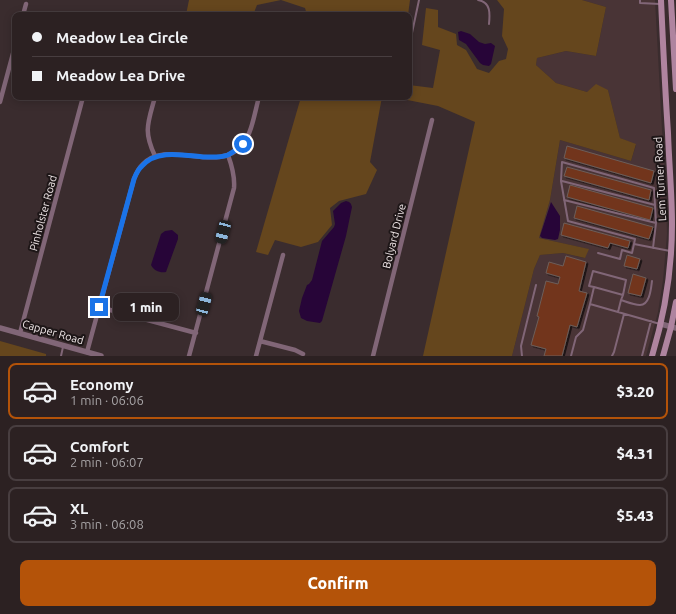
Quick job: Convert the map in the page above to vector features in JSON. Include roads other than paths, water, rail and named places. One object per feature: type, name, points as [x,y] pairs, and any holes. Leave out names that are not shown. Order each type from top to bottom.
[{"type":"main road","points":[[671,0],[676,89]]},
{"type":"main road","name":"Lem Turner Road","points":[[652,356],[661,324],[674,252],[672,223],[673,183],[661,2]]},
{"type":"main road","points":[[663,356],[674,327],[676,302]]},
{"type":"street","points":[[24,12],[26,4]]},
{"type":"street","points":[[0,102],[12,57]]},
{"type":"street","name":"Pinholster Road","points":[[20,333],[82,100]]},
{"type":"street","points":[[154,100],[148,124],[148,131],[150,143],[155,156]]},
{"type":"street","points":[[87,352],[134,179],[142,164],[155,156],[169,154],[213,157],[228,155],[243,144],[247,138],[258,100]]},
{"type":"street","name":"Bolyard Drive","points":[[373,356],[432,120]]},
{"type":"street","points":[[189,356],[234,188],[234,173],[228,155]]},
{"type":"street","points":[[256,356],[283,256]]},
{"type":"street","points":[[99,307],[196,333]]},
{"type":"street","points":[[661,324],[674,327]]},
{"type":"street","name":"Capper Road","points":[[0,328],[100,356]]},
{"type":"street","points":[[260,341],[295,350],[303,354]]},
{"type":"lane","points":[[412,33],[419,0]]},
{"type":"lane","points":[[478,0],[485,3],[488,7],[490,13],[489,24]]},
{"type":"lane","points":[[640,0],[640,2],[661,2]]},
{"type":"lane","points":[[598,254],[620,259],[622,250],[632,253],[635,239],[568,220],[561,181],[562,162],[654,188],[656,224],[653,248]]},
{"type":"lane","points":[[561,181],[655,206]]},
{"type":"lane","points":[[564,200],[656,224]]},
{"type":"lane","points":[[634,244],[674,252]]},
{"type":"lane","points":[[618,312],[626,280],[593,271],[589,286],[622,295]]},
{"type":"lane","points":[[621,300],[640,305],[644,304],[647,301],[652,281]]},
{"type":"lane","points":[[522,356],[521,346],[536,285]]},
{"type":"lane","points":[[571,356],[576,337],[583,330],[594,287]]},
{"type":"lane","points":[[590,304],[661,324]]},
{"type":"lane","points":[[612,356],[624,314]]},
{"type":"lane","points":[[642,356],[651,321]]},
{"type":"lane","points":[[61,356],[63,346]]}]
